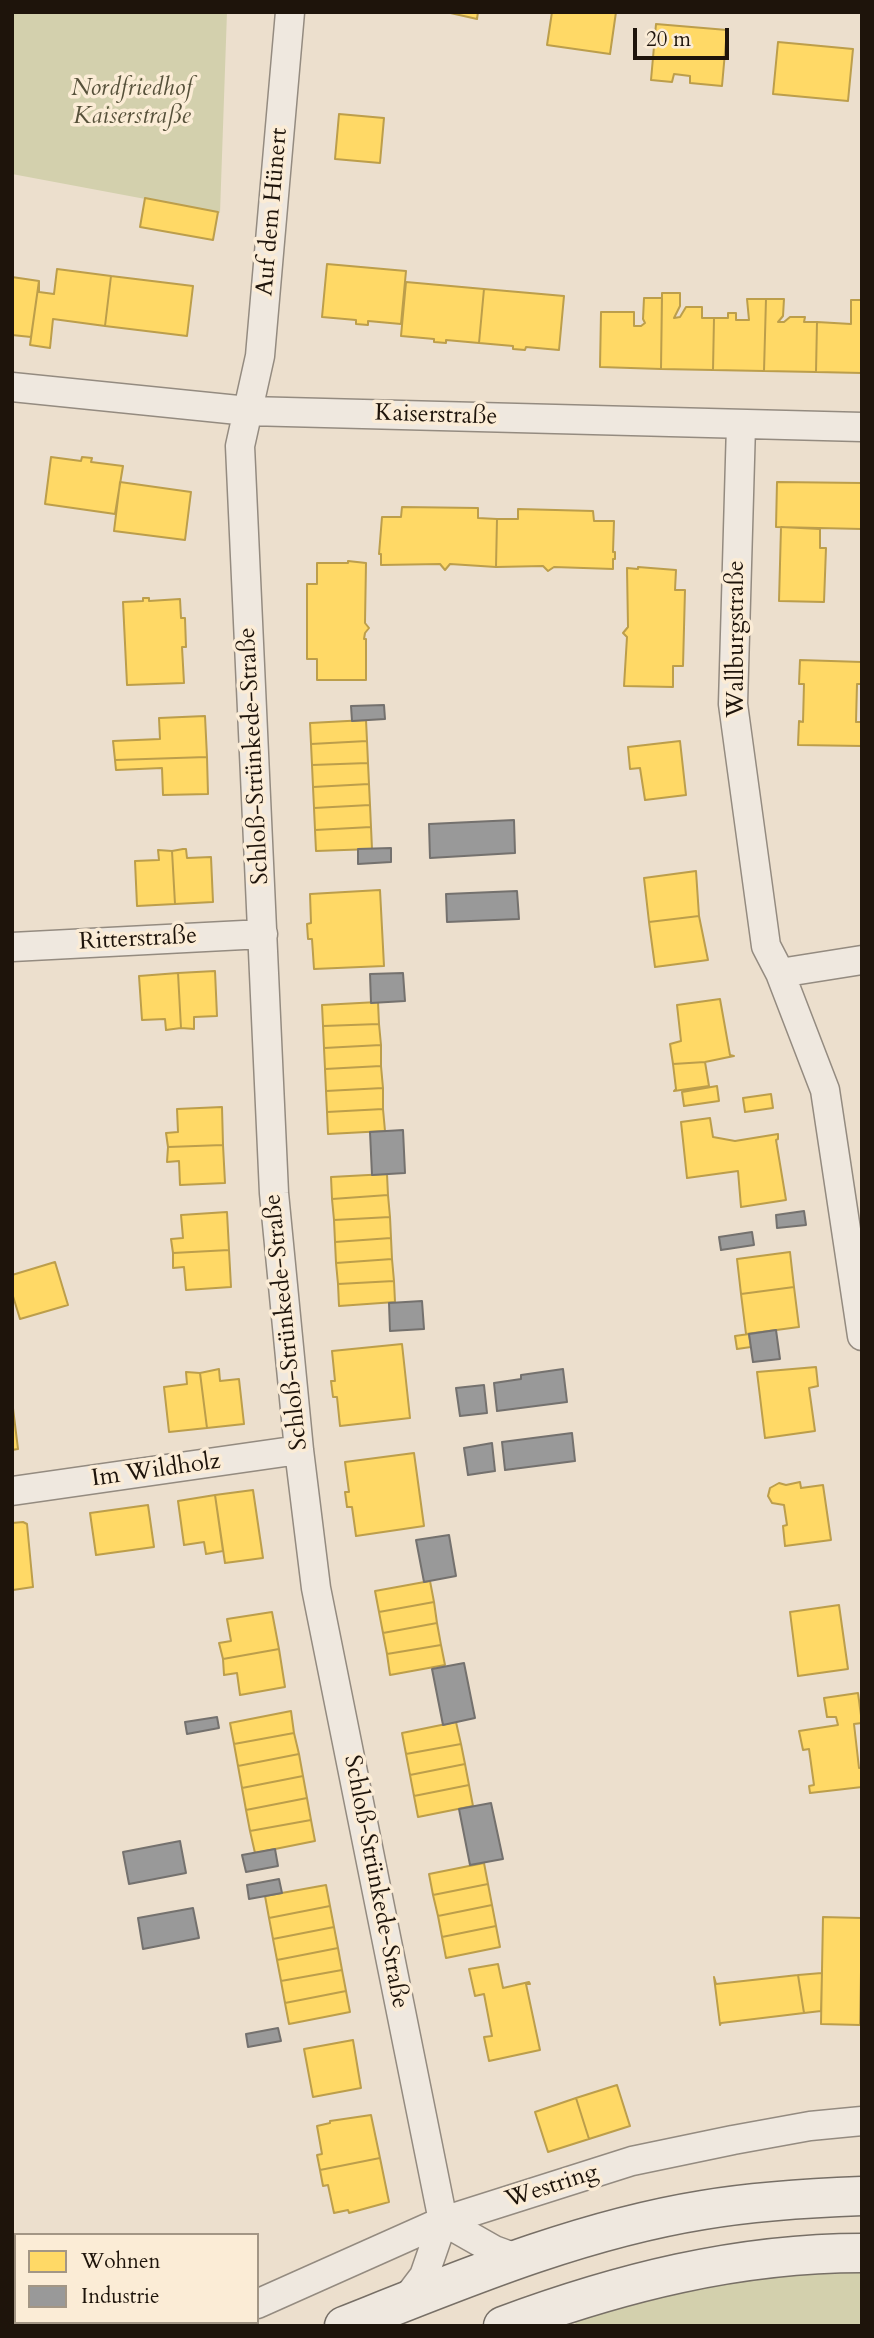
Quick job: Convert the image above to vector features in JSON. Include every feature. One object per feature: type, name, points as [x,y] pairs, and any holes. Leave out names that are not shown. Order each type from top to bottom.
[{"type":"main road","points":[[344,2326],[520,2259],[628,2227],[701,2210],[793,2199],[862,2196]]},
{"type":"main road","points":[[503,2326],[631,2283],[704,2267],[774,2257],[862,2253]]},
{"type":"street","name":"Auf dem Hünert","points":[[248,411],[260,356],[290,12]]},
{"type":"street","name":"Kaiserstraße","points":[[12,387],[248,411],[862,427]]},
{"type":"street","name":"Schloß-Strünkede-Straße","points":[[248,411],[240,446],[274,1194],[299,1450],[316,1588],[443,2221]]},
{"type":"street","name":"Wallburgstraße","points":[[741,425],[733,704],[766,946],[780,972],[825,1090],[862,1336]]},
{"type":"street","name":"Ritterstraße","points":[[12,947],[263,934]]},
{"type":"street","points":[[780,972],[862,960]]},
{"type":"street","name":"Im Wildholz","points":[[12,1491],[299,1450]]},
{"type":"street","name":"Westring","points":[[259,2303],[443,2221],[632,2161],[758,2135],[862,2121]]},
{"type":"street","points":[[405,2301],[424,2276],[443,2221],[494,2250],[520,2259]]},
{"type":"green space","name":"Nordfriedhof Kaiserstraße","points":[[12,12],[227,12],[220,213],[12,174]]},
{"type":"green space","points":[[862,2271],[862,2326],[578,2326],[573,2321],[660,2295],[781,2273]]},
{"type":"building: Wohnen","points":[[446,12],[478,12],[477,19]]},
{"type":"building: Wohnen","points":[[552,12],[616,12],[610,54],[547,45]]},
{"type":"building: Wohnen","points":[[656,24],[727,30],[722,86],[690,83],[690,76],[674,74],[672,82],[651,80]]},
{"type":"building: Wohnen","points":[[778,42],[853,49],[848,101],[773,94]]},
{"type":"building: Wohnen","points":[[339,114],[384,118],[380,163],[335,159]]},
{"type":"building: Wohnen","points":[[145,198],[218,212],[213,240],[140,227]]},
{"type":"building: Wohnen","points":[[327,264],[406,271],[401,324],[368,321],[368,325],[356,324],[356,320],[322,317]]},
{"type":"building: Wohnen","points":[[57,269],[111,276],[105,326],[53,319],[50,348],[30,345],[39,281],[39,292],[54,294]]},
{"type":"building: Wohnen","points":[[111,276],[193,286],[187,336],[105,326]]},
{"type":"building: Wohnen","points":[[12,277],[39,281],[31,337],[12,335]]},
{"type":"building: Wohnen","points":[[406,282],[484,289],[479,343],[446,340],[446,343],[434,342],[434,339],[401,336]]},
{"type":"building: Wohnen","points":[[484,289],[564,296],[559,350],[526,347],[525,350],[513,349],[513,346],[479,343]]},
{"type":"building: Wohnen","points":[[662,293],[680,293],[680,306],[674,318],[680,317],[686,307],[702,307],[702,318],[714,318],[713,370],[661,369]]},
{"type":"building: Wohnen","points":[[644,298],[662,298],[661,369],[600,367],[601,312],[634,312],[634,326],[641,326],[645,323]]},
{"type":"building: Wohnen","points":[[747,299],[766,299],[764,371],[713,370],[714,318],[728,318],[728,313],[736,313],[736,320],[749,320]]},
{"type":"building: Wohnen","points":[[766,299],[784,299],[783,316],[778,322],[784,322],[790,317],[805,317],[804,322],[817,322],[816,372],[764,371]]},
{"type":"building: Wohnen","points":[[851,300],[862,300],[862,373],[816,372],[817,322],[851,324]]},
{"type":"building: Wohnen","points":[[51,457],[81,461],[82,457],[92,458],[91,462],[123,466],[115,514],[45,504]]},
{"type":"building: Wohnen","points":[[120,482],[191,492],[185,540],[114,531]]},
{"type":"building: Wohnen","points":[[777,482],[862,483],[862,529],[776,527]]},
{"type":"building: Wohnen","points":[[402,507],[478,508],[478,518],[497,519],[496,567],[450,564],[445,570],[440,564],[381,565],[379,554],[382,517],[401,517]]},
{"type":"building: Wohnen","points":[[518,509],[593,511],[594,521],[614,521],[613,569],[554,567],[548,571],[543,566],[496,567],[497,519],[518,519]]},
{"type":"building: Wohnen","points":[[781,527],[820,529],[820,548],[826,548],[824,602],[779,601]]},
{"type":"building: Wohnen","points":[[317,563],[366,563],[365,623],[369,628],[364,639],[366,680],[317,680],[317,659],[307,659],[307,584],[317,584]]},
{"type":"building: Wohnen","points":[[627,568],[676,570],[675,590],[685,590],[683,666],[673,666],[673,687],[624,686],[627,637],[623,633],[628,627]]},
{"type":"building: Wohnen","points":[[143,598],[149,598],[149,601],[180,599],[181,618],[185,618],[186,647],[182,647],[184,683],[127,685],[123,602],[143,601]]},
{"type":"building: Wohnen","points":[[800,660],[862,662],[862,684],[857,684],[856,722],[862,722],[862,746],[798,745],[799,721],[803,722],[804,684],[799,684]]},
{"type":"building: Wohnen","points":[[205,716],[207,757],[115,760],[113,741],[160,739],[159,718]]},
{"type":"building: Wohnen","points":[[366,720],[367,741],[311,744],[310,723]]},
{"type":"building: Wohnen","points":[[367,741],[368,763],[312,765],[311,744]]},
{"type":"building: Wohnen","points":[[680,741],[686,795],[645,800],[640,768],[630,769],[628,747]]},
{"type":"building: Wohnen","points":[[207,757],[208,794],[163,795],[162,768],[116,770],[115,760]]},
{"type":"building: Wohnen","points":[[368,763],[369,784],[313,787],[312,765]]},
{"type":"building: Wohnen","points":[[369,784],[370,805],[314,808],[313,787]]},
{"type":"building: Wohnen","points":[[370,805],[371,827],[315,830],[314,808]]},
{"type":"building: Wohnen","points":[[371,827],[372,849],[316,851],[315,830]]},
{"type":"building: Wohnen","points":[[186,849],[187,858],[211,857],[213,902],[175,904],[172,851]]},
{"type":"building: Wohnen","points":[[158,850],[172,851],[175,904],[137,906],[135,861],[159,860]]},
{"type":"building: Wohnen","points":[[696,871],[699,916],[649,922],[644,878]]},
{"type":"building: Wohnen","points":[[380,890],[384,966],[314,969],[312,939],[308,939],[307,924],[311,923],[310,894]]},
{"type":"building: Wohnen","points":[[699,916],[708,960],[655,967],[649,922]]},
{"type":"building: Wohnen","points":[[215,971],[217,1016],[194,1017],[194,1029],[181,1028],[178,973]]},
{"type":"building: Wohnen","points":[[178,973],[181,1028],[166,1030],[165,1019],[142,1020],[139,976]]},
{"type":"building: Wohnen","points":[[720,999],[730,1055],[734,1056],[705,1062],[673,1064],[670,1044],[681,1041],[677,1005]]},
{"type":"building: Wohnen","points":[[378,1002],[379,1024],[323,1026],[322,1005]]},
{"type":"building: Wohnen","points":[[379,1024],[381,1045],[324,1048],[323,1026]]},
{"type":"building: Wohnen","points":[[381,1045],[381,1066],[325,1069],[324,1048]]},
{"type":"building: Wohnen","points":[[705,1062],[709,1086],[674,1091],[673,1064]]},
{"type":"building: Wohnen","points":[[381,1066],[383,1088],[326,1091],[325,1069]]},
{"type":"building: Wohnen","points":[[717,1086],[719,1101],[684,1106],[682,1092]]},
{"type":"building: Wohnen","points":[[383,1088],[383,1109],[327,1112],[326,1091]]},
{"type":"building: Wohnen","points":[[771,1094],[773,1108],[745,1112],[743,1098]]},
{"type":"building: Wohnen","points":[[222,1107],[223,1145],[168,1147],[166,1133],[178,1132],[177,1109]]},
{"type":"building: Wohnen","points":[[383,1109],[385,1131],[328,1134],[327,1112]]},
{"type":"building: Wohnen","points":[[710,1118],[713,1137],[735,1141],[778,1134],[776,1140],[786,1200],[741,1207],[738,1171],[687,1178],[681,1122]]},
{"type":"building: Wohnen","points":[[223,1145],[225,1183],[180,1185],[179,1161],[167,1162],[168,1147]]},
{"type":"building: Wohnen","points":[[387,1174],[388,1195],[332,1199],[331,1177]]},
{"type":"building: Wohnen","points":[[388,1195],[390,1217],[334,1220],[332,1199]]},
{"type":"building: Wohnen","points":[[227,1212],[229,1250],[173,1253],[171,1239],[183,1238],[181,1215]]},
{"type":"building: Wohnen","points":[[390,1217],[391,1238],[335,1242],[334,1220]]},
{"type":"building: Wohnen","points":[[391,1238],[392,1259],[336,1263],[335,1242]]},
{"type":"building: Wohnen","points":[[229,1250],[231,1287],[186,1290],[184,1267],[173,1268],[173,1253]]},
{"type":"building: Wohnen","points":[[790,1252],[794,1287],[741,1294],[737,1259]]},
{"type":"building: Wohnen","points":[[392,1259],[394,1281],[338,1284],[336,1263]]},
{"type":"building: Wohnen","points":[[55,1262],[68,1305],[20,1319],[12,1293],[12,1275]]},
{"type":"building: Wohnen","points":[[394,1281],[395,1302],[339,1306],[338,1284]]},
{"type":"building: Wohnen","points":[[794,1287],[799,1327],[746,1334],[741,1294]]},
{"type":"building: Wohnen","points":[[749,1334],[751,1347],[737,1349],[735,1336]]},
{"type":"building: Wohnen","points":[[402,1344],[410,1418],[340,1426],[337,1397],[333,1397],[331,1381],[335,1381],[332,1351]]},
{"type":"building: Wohnen","points":[[816,1367],[818,1386],[809,1388],[815,1431],[765,1438],[757,1372]]},
{"type":"building: Wohnen","points":[[219,1369],[220,1381],[239,1379],[244,1424],[207,1428],[200,1373]]},
{"type":"building: Wohnen","points":[[186,1372],[200,1373],[207,1428],[169,1432],[164,1387],[187,1384]]},
{"type":"building: Wohnen","points":[[12,1400],[18,1449],[12,1450]]},
{"type":"building: Wohnen","points":[[414,1453],[424,1526],[356,1536],[352,1507],[347,1507],[345,1492],[349,1492],[345,1462]]},
{"type":"building: Wohnen","points":[[800,1482],[801,1488],[823,1485],[831,1540],[785,1546],[783,1526],[787,1525],[784,1505],[772,1503],[768,1496],[770,1488],[779,1483],[786,1485]]},
{"type":"building: Wohnen","points":[[253,1490],[263,1558],[225,1563],[215,1495]]},
{"type":"building: Wohnen","points":[[215,1495],[223,1551],[206,1554],[204,1542],[184,1545],[178,1501]]},
{"type":"building: Wohnen","points":[[148,1505],[154,1547],[96,1555],[90,1513]]},
{"type":"building: Wohnen","points":[[12,1523],[27,1524],[33,1587],[13,1590]]},
{"type":"building: Wohnen","points":[[430,1581],[434,1602],[379,1612],[375,1591]]},
{"type":"building: Wohnen","points":[[434,1602],[437,1623],[383,1633],[379,1612]]},
{"type":"building: Wohnen","points":[[839,1605],[848,1669],[798,1676],[790,1612]]},
{"type":"building: Wohnen","points":[[272,1612],[279,1649],[223,1659],[219,1643],[231,1641],[227,1619]]},
{"type":"building: Wohnen","points":[[437,1623],[441,1645],[387,1654],[383,1633]]},
{"type":"building: Wohnen","points":[[441,1645],[445,1665],[390,1675],[387,1654]]},
{"type":"building: Wohnen","points":[[279,1649],[285,1687],[240,1695],[237,1673],[224,1675],[223,1659]]},
{"type":"building: Wohnen","points":[[858,1693],[862,1723],[854,1724],[859,1768],[862,1768],[862,1787],[810,1793],[809,1786],[814,1785],[809,1749],[803,1750],[799,1731],[838,1725],[836,1717],[827,1717],[824,1698]]},
{"type":"building: Wohnen","points":[[291,1711],[294,1733],[234,1744],[230,1723]]},
{"type":"building: Wohnen","points":[[456,1722],[461,1744],[406,1754],[402,1733]]},
{"type":"building: Wohnen","points":[[294,1733],[299,1754],[238,1766],[234,1744]]},
{"type":"building: Wohnen","points":[[461,1744],[465,1764],[410,1775],[406,1754]]},
{"type":"building: Wohnen","points":[[299,1754],[303,1776],[242,1788],[238,1766]]},
{"type":"building: Wohnen","points":[[465,1764],[469,1785],[414,1796],[410,1775]]},
{"type":"building: Wohnen","points":[[303,1776],[307,1798],[246,1810],[242,1788]]},
{"type":"building: Wohnen","points":[[469,1785],[473,1806],[418,1817],[414,1796]]},
{"type":"building: Wohnen","points":[[307,1798],[311,1820],[250,1831],[246,1810]]},
{"type":"building: Wohnen","points":[[311,1820],[315,1841],[255,1853],[250,1831]]},
{"type":"building: Wohnen","points":[[484,1863],[488,1884],[433,1895],[429,1874]]},
{"type":"building: Wohnen","points":[[488,1884],[492,1905],[438,1916],[433,1895]]},
{"type":"building: Wohnen","points":[[326,1885],[330,1906],[269,1918],[265,1896]]},
{"type":"building: Wohnen","points":[[492,1905],[496,1926],[442,1937],[438,1916]]},
{"type":"building: Wohnen","points":[[330,1906],[334,1927],[273,1939],[269,1918]]},
{"type":"building: Wohnen","points":[[823,1917],[862,1918],[860,2025],[821,2024]]},
{"type":"building: Wohnen","points":[[496,1926],[500,1947],[446,1958],[442,1937]]},
{"type":"building: Wohnen","points":[[334,1927],[338,1948],[277,1960],[273,1939]]},
{"type":"building: Wohnen","points":[[338,1948],[342,1970],[281,1981],[277,1960]]},
{"type":"building: Wohnen","points":[[498,1964],[503,1988],[529,1982],[530,1984],[526,1984],[540,2050],[489,2061],[484,2037],[492,2036],[484,1994],[475,1996],[469,1969]]},
{"type":"building: Wohnen","points":[[342,1970],[346,1991],[285,2003],[281,1981]]},
{"type":"building: Wohnen","points":[[822,1973],[821,2011],[804,2013],[798,1975]]},
{"type":"building: Wohnen","points":[[798,1975],[804,2013],[720,2025],[714,1977],[716,1984]]},
{"type":"building: Wohnen","points":[[346,1991],[350,2012],[289,2024],[285,2003]]},
{"type":"building: Wohnen","points":[[353,2040],[361,2088],[313,2097],[304,2049]]},
{"type":"building: Wohnen","points":[[617,2085],[630,2126],[589,2139],[576,2098]]},
{"type":"building: Wohnen","points":[[576,2098],[589,2139],[548,2152],[535,2112]]},
{"type":"building: Wohnen","points":[[371,2115],[380,2158],[320,2170],[317,2155],[322,2154],[317,2126],[330,2121]]},
{"type":"building: Wohnen","points":[[380,2158],[389,2202],[349,2213],[348,2210],[334,2213],[328,2185],[323,2186],[320,2170]]},
{"type":"building: Wohnen","points":[[14,2302],[14,2324],[45,2326],[12,2326]]},
{"type":"building: Wohnen","points":[[44,2324],[88,2324],[85,2326]]},
{"type":"building: Industrie","points":[[384,705],[385,719],[352,721],[351,706]]},
{"type":"building: Industrie","points":[[514,820],[515,853],[430,858],[429,824]]},
{"type":"building: Industrie","points":[[391,848],[391,862],[358,864],[358,849]]},
{"type":"building: Industrie","points":[[517,891],[519,919],[447,922],[446,894]]},
{"type":"building: Industrie","points":[[403,973],[405,1001],[371,1003],[370,974]]},
{"type":"building: Industrie","points":[[403,1130],[405,1173],[372,1175],[370,1132]]},
{"type":"building: Industrie","points":[[804,1211],[806,1225],[777,1228],[776,1215]]},
{"type":"building: Industrie","points":[[752,1232],[754,1245],[721,1250],[719,1237]]},
{"type":"building: Industrie","points":[[422,1301],[424,1329],[390,1331],[389,1303]]},
{"type":"building: Industrie","points":[[776,1330],[780,1359],[753,1362],[749,1334]]},
{"type":"building: Industrie","points":[[563,1369],[567,1402],[497,1411],[494,1383],[521,1379],[521,1375]]},
{"type":"building: Industrie","points":[[484,1385],[487,1413],[460,1416],[456,1388]]},
{"type":"building: Industrie","points":[[572,1433],[575,1461],[505,1470],[502,1442]]},
{"type":"building: Industrie","points":[[492,1443],[495,1471],[468,1475],[464,1448]]},
{"type":"building: Industrie","points":[[449,1535],[456,1576],[424,1582],[416,1540]]},
{"type":"building: Industrie","points":[[464,1663],[475,1718],[443,1725],[432,1669]]},
{"type":"building: Industrie","points":[[217,1717],[219,1728],[187,1734],[185,1722]]},
{"type":"building: Industrie","points":[[491,1803],[503,1859],[470,1865],[459,1809]]},
{"type":"building: Industrie","points":[[180,1841],[186,1873],[129,1884],[123,1852]]},
{"type":"building: Industrie","points":[[275,1849],[278,1866],[246,1872],[242,1855]]},
{"type":"building: Industrie","points":[[279,1879],[282,1893],[249,1899],[247,1885]]},
{"type":"building: Industrie","points":[[193,1908],[199,1938],[143,1949],[138,1918]]},
{"type":"building: Industrie","points":[[278,2028],[281,2041],[248,2047],[246,2034]]}]
